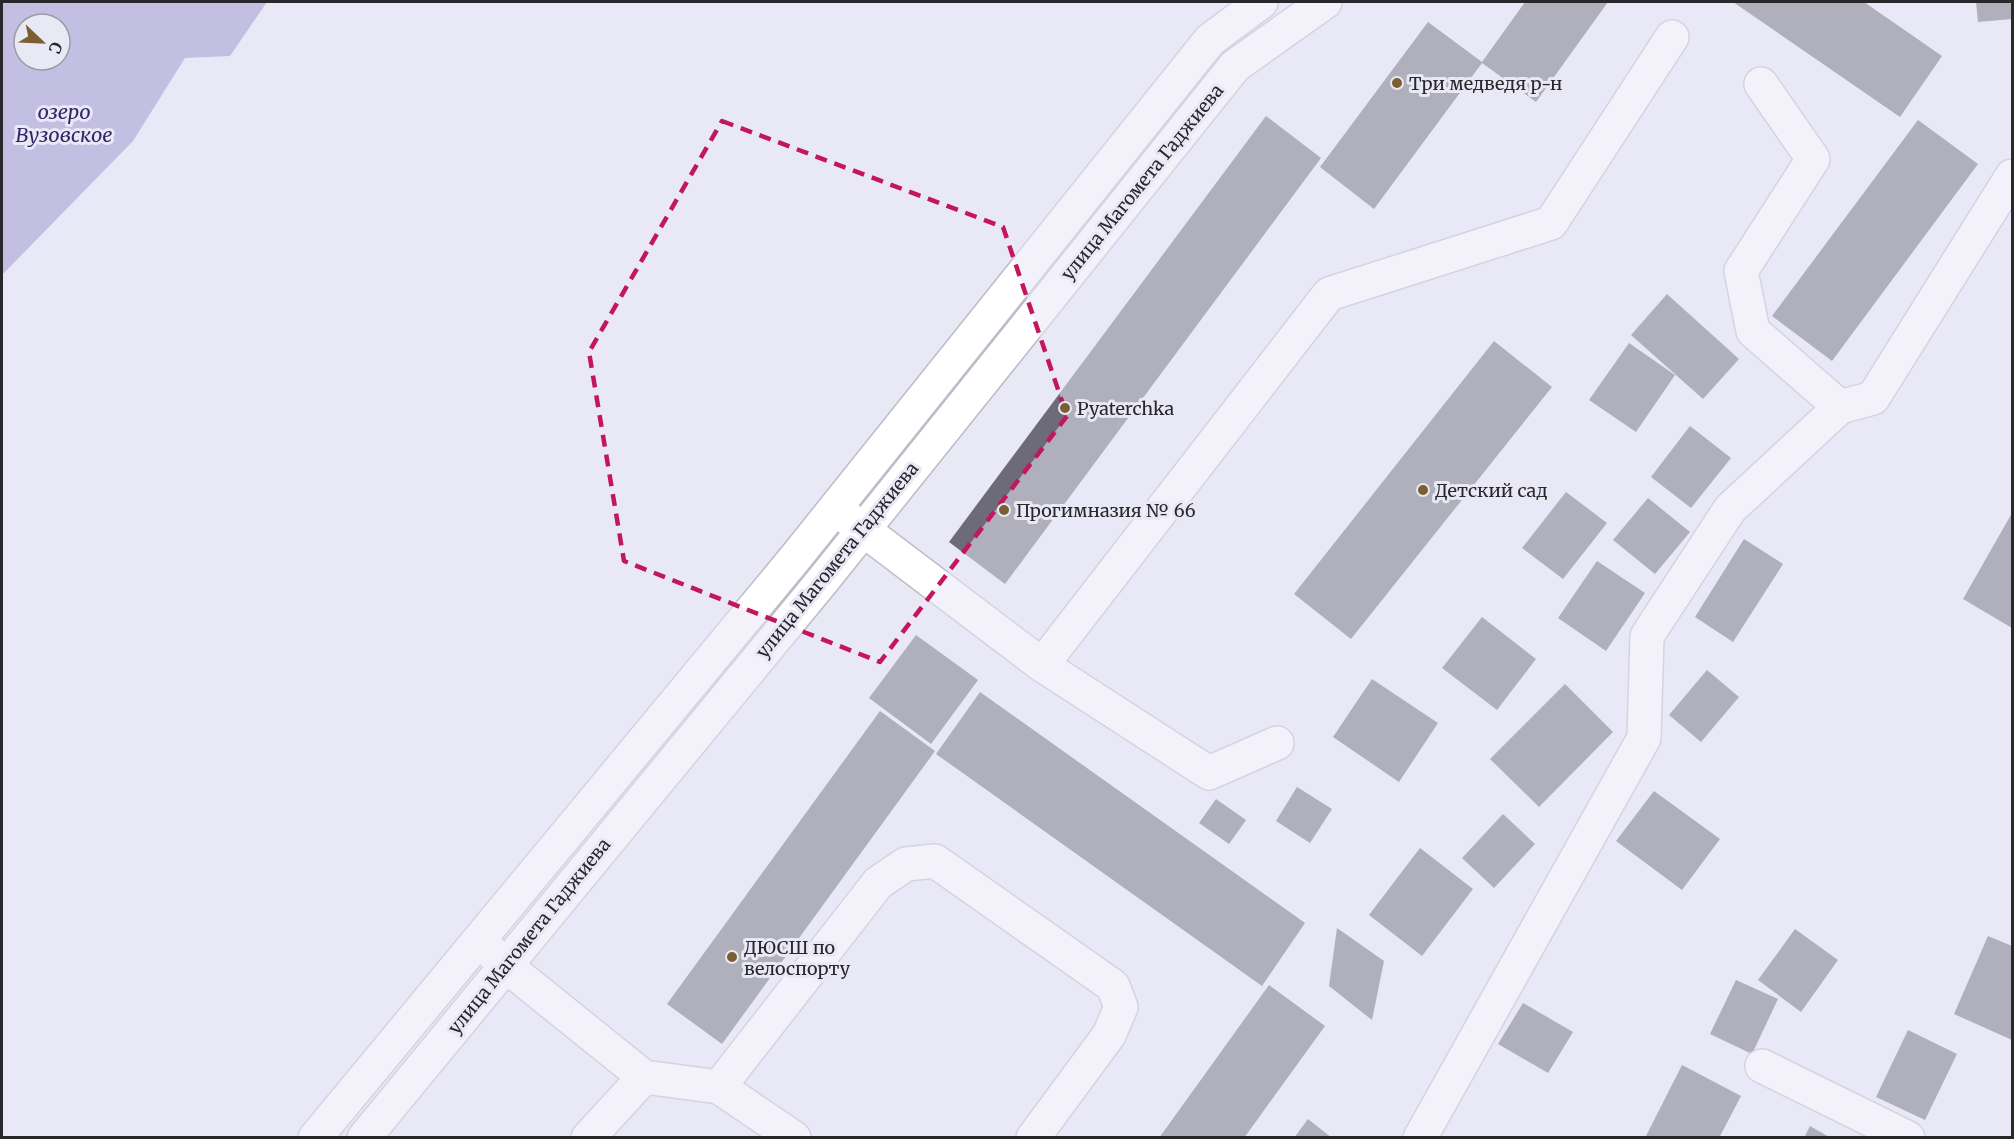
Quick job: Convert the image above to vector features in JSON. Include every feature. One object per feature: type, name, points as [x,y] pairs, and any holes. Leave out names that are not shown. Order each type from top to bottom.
[{"type":"main road","name":"улица Магомета Гаджиева","points":[[315,1137],[480,941],[835,508],[1210,40],[1261,2]]},
{"type":"main road","name":"улица Магомета Гаджиева","points":[[364,1137],[862,529],[1235,66],[1325,2]]},
{"type":"main road","points":[[1042,665],[1329,294],[1551,223],[1672,37]]},
{"type":"main road","points":[[1761,84],[1813,159],[1742,271],[1753,331],[1840,407]]},
{"type":"main road","points":[[1420,1137],[1644,738],[1647,636],[1730,509],[1840,407],[1873,398],[2013,176]]},
{"type":"main road","points":[[835,508],[1042,665],[1209,773],[1277,743]]},
{"type":"main road","points":[[719,1087],[878,883],[906,864],[935,861],[1113,986],[1121,1007],[1109,1035],[1033,1137]]},
{"type":"main road","points":[[480,941],[505,965],[644,1077],[719,1087],[794,1137]]},
{"type":"main road","points":[[1762,1066],[1908,1137]]},
{"type":"main road","points":[[588,1137],[644,1077]]},
{"type":"highlighted area","points":[[722,121],[1003,227],[1067,416],[880,662],[624,561],[589,352]]},
{"type":"water","name":"озеро Вузовское","points":[[2,2],[267,2],[230,56],[185,58],[133,141],[2,275]]},
{"type":"building","points":[[1525,2],[1608,2],[1536,102],[1482,63],[1374,209],[1320,167],[1428,22],[1482,62]]},
{"type":"building","points":[[1733,2],[1864,2],[1942,56],[1900,117]]},
{"type":"building","points":[[1976,2],[2012,2],[2012,19],[1978,22]]},
{"type":"building","points":[[1266,116],[1321,158],[1005,584],[949,542]]},
{"type":"building","points":[[1918,120],[1978,164],[1832,361],[1772,316]]},
{"type":"building","points":[[1667,294],[1739,359],[1703,399],[1631,335]]},
{"type":"building","name":"Детский сад","points":[[1494,341],[1552,387],[1351,639],[1294,594]]},
{"type":"building","points":[[1629,343],[1675,375],[1636,432],[1589,400]]},
{"type":"building","points":[[1690,426],[1731,458],[1691,508],[1651,477]]},
{"type":"building","points":[[1566,492],[1607,523],[1563,579],[1522,548]]},
{"type":"building","points":[[1648,498],[1690,532],[1655,574],[1613,540]]},
{"type":"building","points":[[2012,513],[2012,628],[1963,599]]},
{"type":"building","points":[[1744,539],[1783,564],[1733,642],[1695,617]]},
{"type":"building","points":[[1597,561],[1645,593],[1606,651],[1558,618]]},
{"type":"building","points":[[1482,617],[1536,659],[1497,710],[1442,668]]},
{"type":"building","points":[[916,635],[978,680],[931,744],[869,698]]},
{"type":"building","points":[[1707,670],[1739,697],[1701,742],[1669,715]]},
{"type":"building","points":[[1372,679],[1438,723],[1399,782],[1333,737]]},
{"type":"building","points":[[1565,684],[1613,732],[1539,807],[1490,759]]},
{"type":"building","points":[[980,692],[1305,923],[1262,986],[936,754]]},
{"type":"building","points":[[880,711],[935,751],[722,1044],[667,1004]]},
{"type":"building","points":[[1297,787],[1332,809],[1310,843],[1276,821]]},
{"type":"building","points":[[1654,791],[1720,839],[1682,890],[1616,841]]},
{"type":"building","points":[[1216,799],[1246,820],[1229,844],[1199,823]]},
{"type":"building","points":[[1503,814],[1535,844],[1494,888],[1462,858]]},
{"type":"building","points":[[1420,848],[1473,889],[1422,956],[1369,915]]},
{"type":"building","points":[[1337,928],[1384,961],[1372,1020],[1329,986]]},
{"type":"building","points":[[1795,929],[1838,960],[1801,1012],[1758,980]]},
{"type":"building","points":[[1988,936],[2012,946],[2012,1040],[1954,1014]]},
{"type":"building","points":[[1736,980],[1778,999],[1752,1054],[1710,1034]]},
{"type":"building","points":[[1269,985],[1325,1026],[1244,1138],[1159,1138]]},
{"type":"building","points":[[1523,1003],[1573,1032],[1548,1073],[1498,1044]]},
{"type":"building","points":[[1908,1030],[1957,1054],[1925,1120],[1876,1097]]},
{"type":"building","points":[[1682,1065],[1741,1096],[1719,1138],[1645,1138]]},
{"type":"building","points":[[1308,1119],[1332,1138],[1294,1138]]},
{"type":"building","points":[[1810,1126],[1831,1138],[1804,1138]]},
{"type":"place","name":"Три медведя р-н","points":[[1397,83]]},
{"type":"place","name":"Pyaterchka","points":[[1065,408]]},
{"type":"place","name":"Детский сад","points":[[1423,490]]},
{"type":"place","name":"Прогимназия № 66","points":[[1004,510]]},
{"type":"place","name":"ДЮСШ по велоспорту","points":[[732,957]]}]
